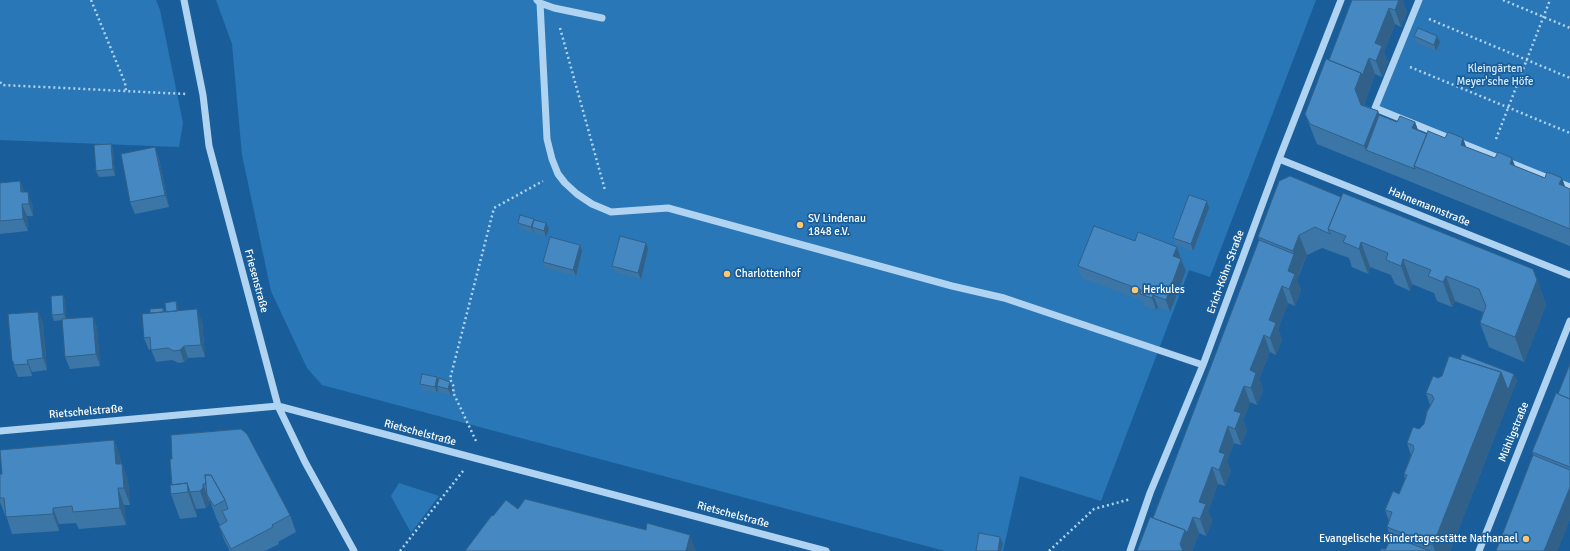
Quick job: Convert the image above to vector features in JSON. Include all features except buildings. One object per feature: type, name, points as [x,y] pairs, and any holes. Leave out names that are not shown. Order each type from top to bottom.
[{"type":"street","name":"Friesenstraße","points":[[184,0],[203,95],[210,146],[278,406],[305,462],[354,551]]},
{"type":"street","name":"Erich-Köhn-Straße","points":[[1130,551],[1150,493],[1203,365],[1279,159],[1341,0]]},
{"type":"street","points":[[1419,0],[1375,108],[1570,187]]},
{"type":"street","points":[[602,18],[554,8],[538,2],[547,139],[552,159],[558,174],[577,194],[592,204],[611,212],[668,208],[952,286],[1004,298],[1203,365]]},
{"type":"street","name":"Hahnemannstraße","points":[[1279,159],[1570,275]]},
{"type":"street","name":"Mühligstraße","points":[[1479,551],[1570,321]]},
{"type":"street","name":"Rietschelstraße","points":[[0,431],[278,406],[826,551]]},
{"type":"path","points":[[90,0],[125,83],[126,91]]},
{"type":"path","points":[[1502,0],[1570,28]]},
{"type":"path","points":[[1490,154],[1550,0]]},
{"type":"path","points":[[554,8],[611,212]]},
{"type":"path","points":[[1414,13],[1570,78]]},
{"type":"path","points":[[1394,60],[1570,133]]},
{"type":"path","points":[[0,82],[2,85],[203,95]]},
{"type":"path","points":[[484,461],[464,413],[453,392],[454,387],[450,379],[494,208],[558,174]]},
{"type":"path","points":[[400,551],[473,458]]},
{"type":"path","points":[[1049,551],[1094,509],[1150,493]]},
{"type":"green space","points":[[0,0],[156,0],[160,10],[183,123],[179,147],[0,140]]},
{"type":"green space","name":"Charlottenhof","points":[[216,0],[1316,0],[1210,277],[1189,270],[1101,501],[1020,476],[1003,551],[945,551],[322,385],[307,368],[271,291],[242,155],[232,44]]},
{"type":"green space","name":"Kleingärten Meyer'sche Höfe","points":[[1419,0],[1570,0],[1570,187],[1375,108]]},
{"type":"green space","points":[[399,483],[439,496],[411,533],[391,496]]},
{"type":"place","name":"SV Lindenau 1848 e.V.","points":[[800,225]]},
{"type":"place","name":"Charlottenhof","points":[[727,274]]},
{"type":"place","name":"Herkules","points":[[1135,290]]},
{"type":"place","name":"Evangelische Kindertagesstätte Nathanael","points":[[1526,539]]}]
